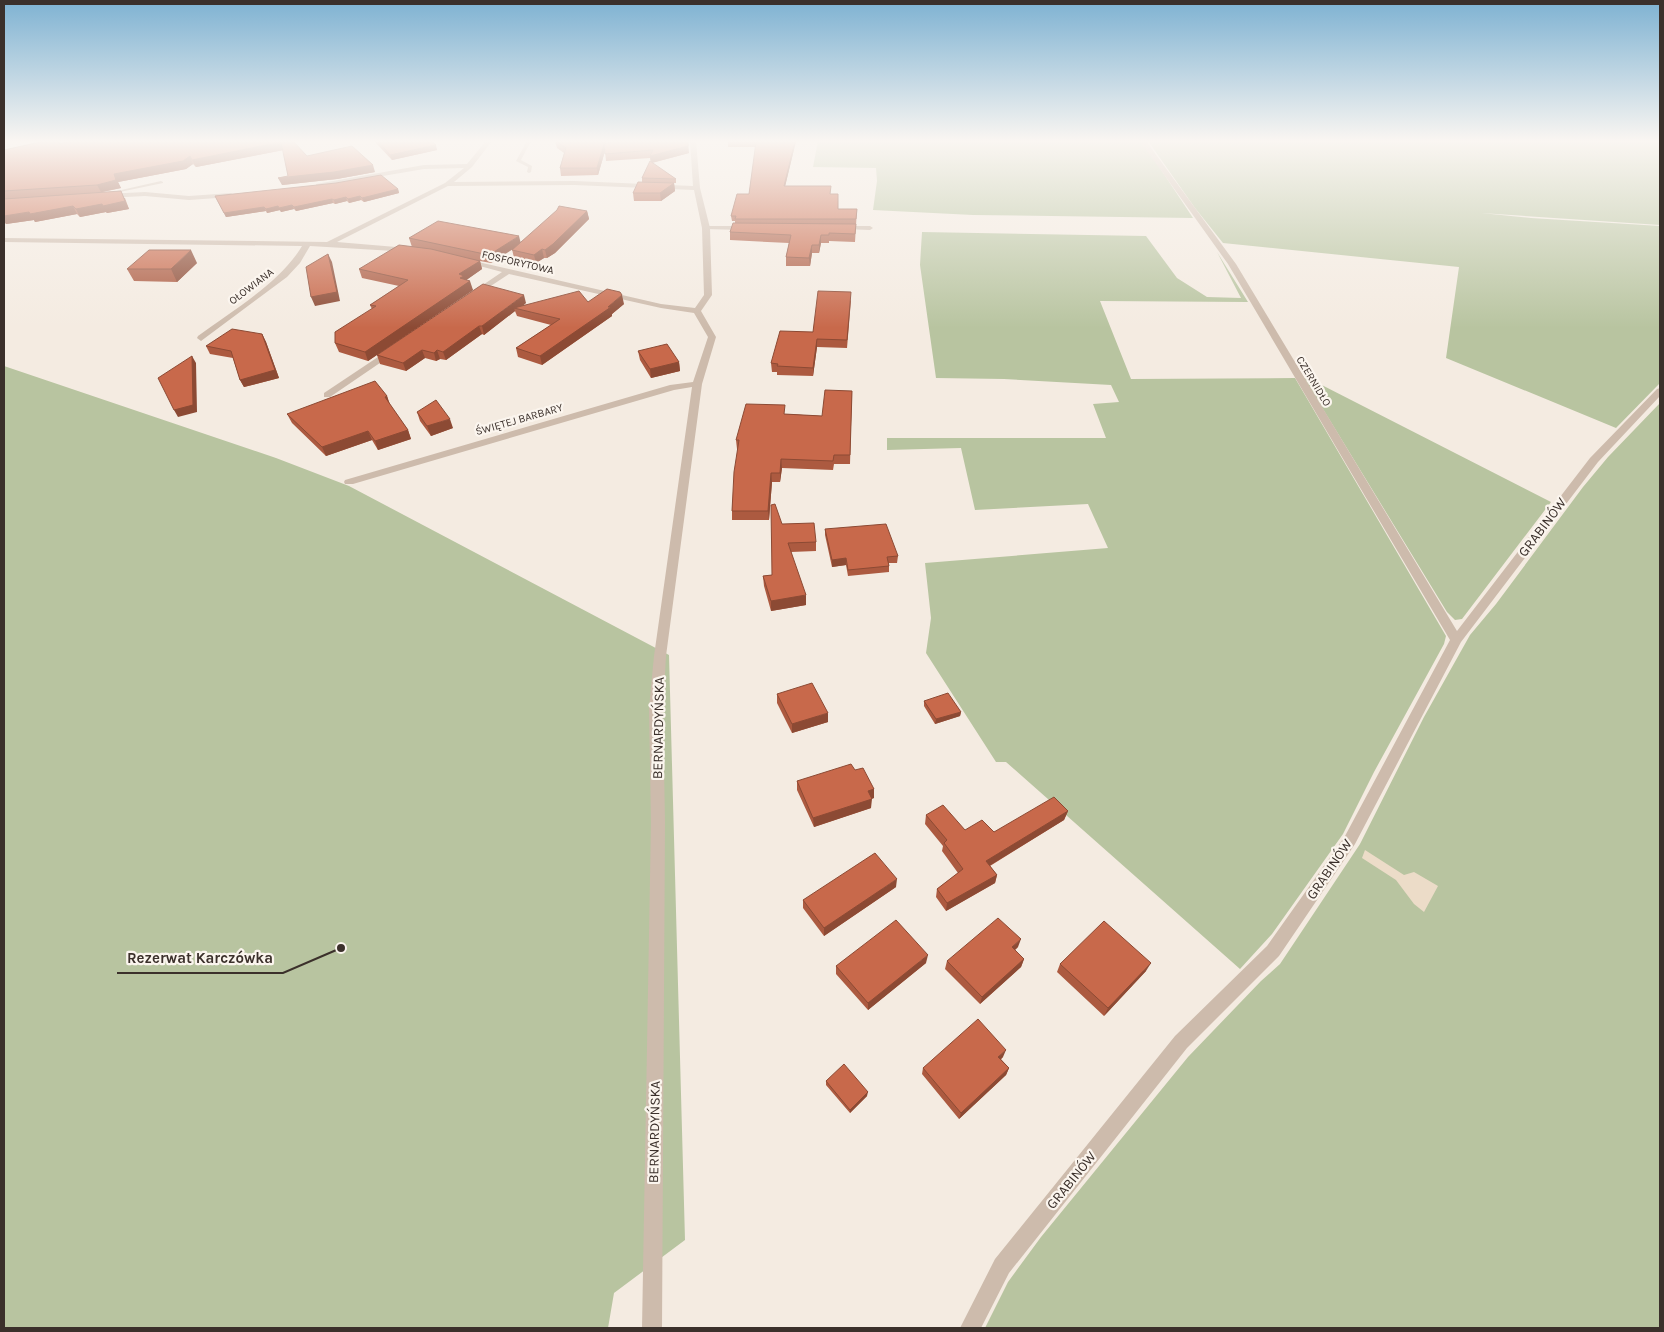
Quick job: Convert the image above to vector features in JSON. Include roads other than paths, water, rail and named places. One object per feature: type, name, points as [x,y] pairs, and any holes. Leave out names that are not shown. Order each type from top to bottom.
[{"type":"street","points":[[327,244],[409,203]]},
{"type":"street","points":[[697,311],[708,295],[706,228],[700,203]]},
{"type":"street","name":"CZERNIDŁO","points":[[1188,203],[1232,264],[1456,640]]},
{"type":"street","points":[[4,240],[327,244],[417,251]]},
{"type":"street","name":"OŁOWIANA","points":[[201,338],[284,275],[297,261],[307,244]]},
{"type":"street","name":"FOSFORYTOWA","points":[[460,260],[661,306],[697,311]]},
{"type":"street","points":[[468,299],[508,271]]},
{"type":"street","name":"BERNARDYŃSKA","points":[[652,1328],[658,831],[656,708],[660,656],[697,384],[712,337],[710,329],[697,311]]},
{"type":"street","points":[[327,395],[404,342]]},
{"type":"street","name":"ŚWIĘTEJ BARBARY","points":[[349,482],[673,387],[697,384]]},
{"type":"street","name":"GRABINÓW","points":[[970,1328],[1002,1266],[1181,1042],[1273,951],[1350,840],[1456,640],[1594,460],[1660,391]]},
{"type":"lane","points":[[706,228],[750,228]]},
{"type":"lane","points":[[837,228],[870,228]]},
{"type":"place","name":"Rezerwat Karczówka","points":[[341,948]]}]
